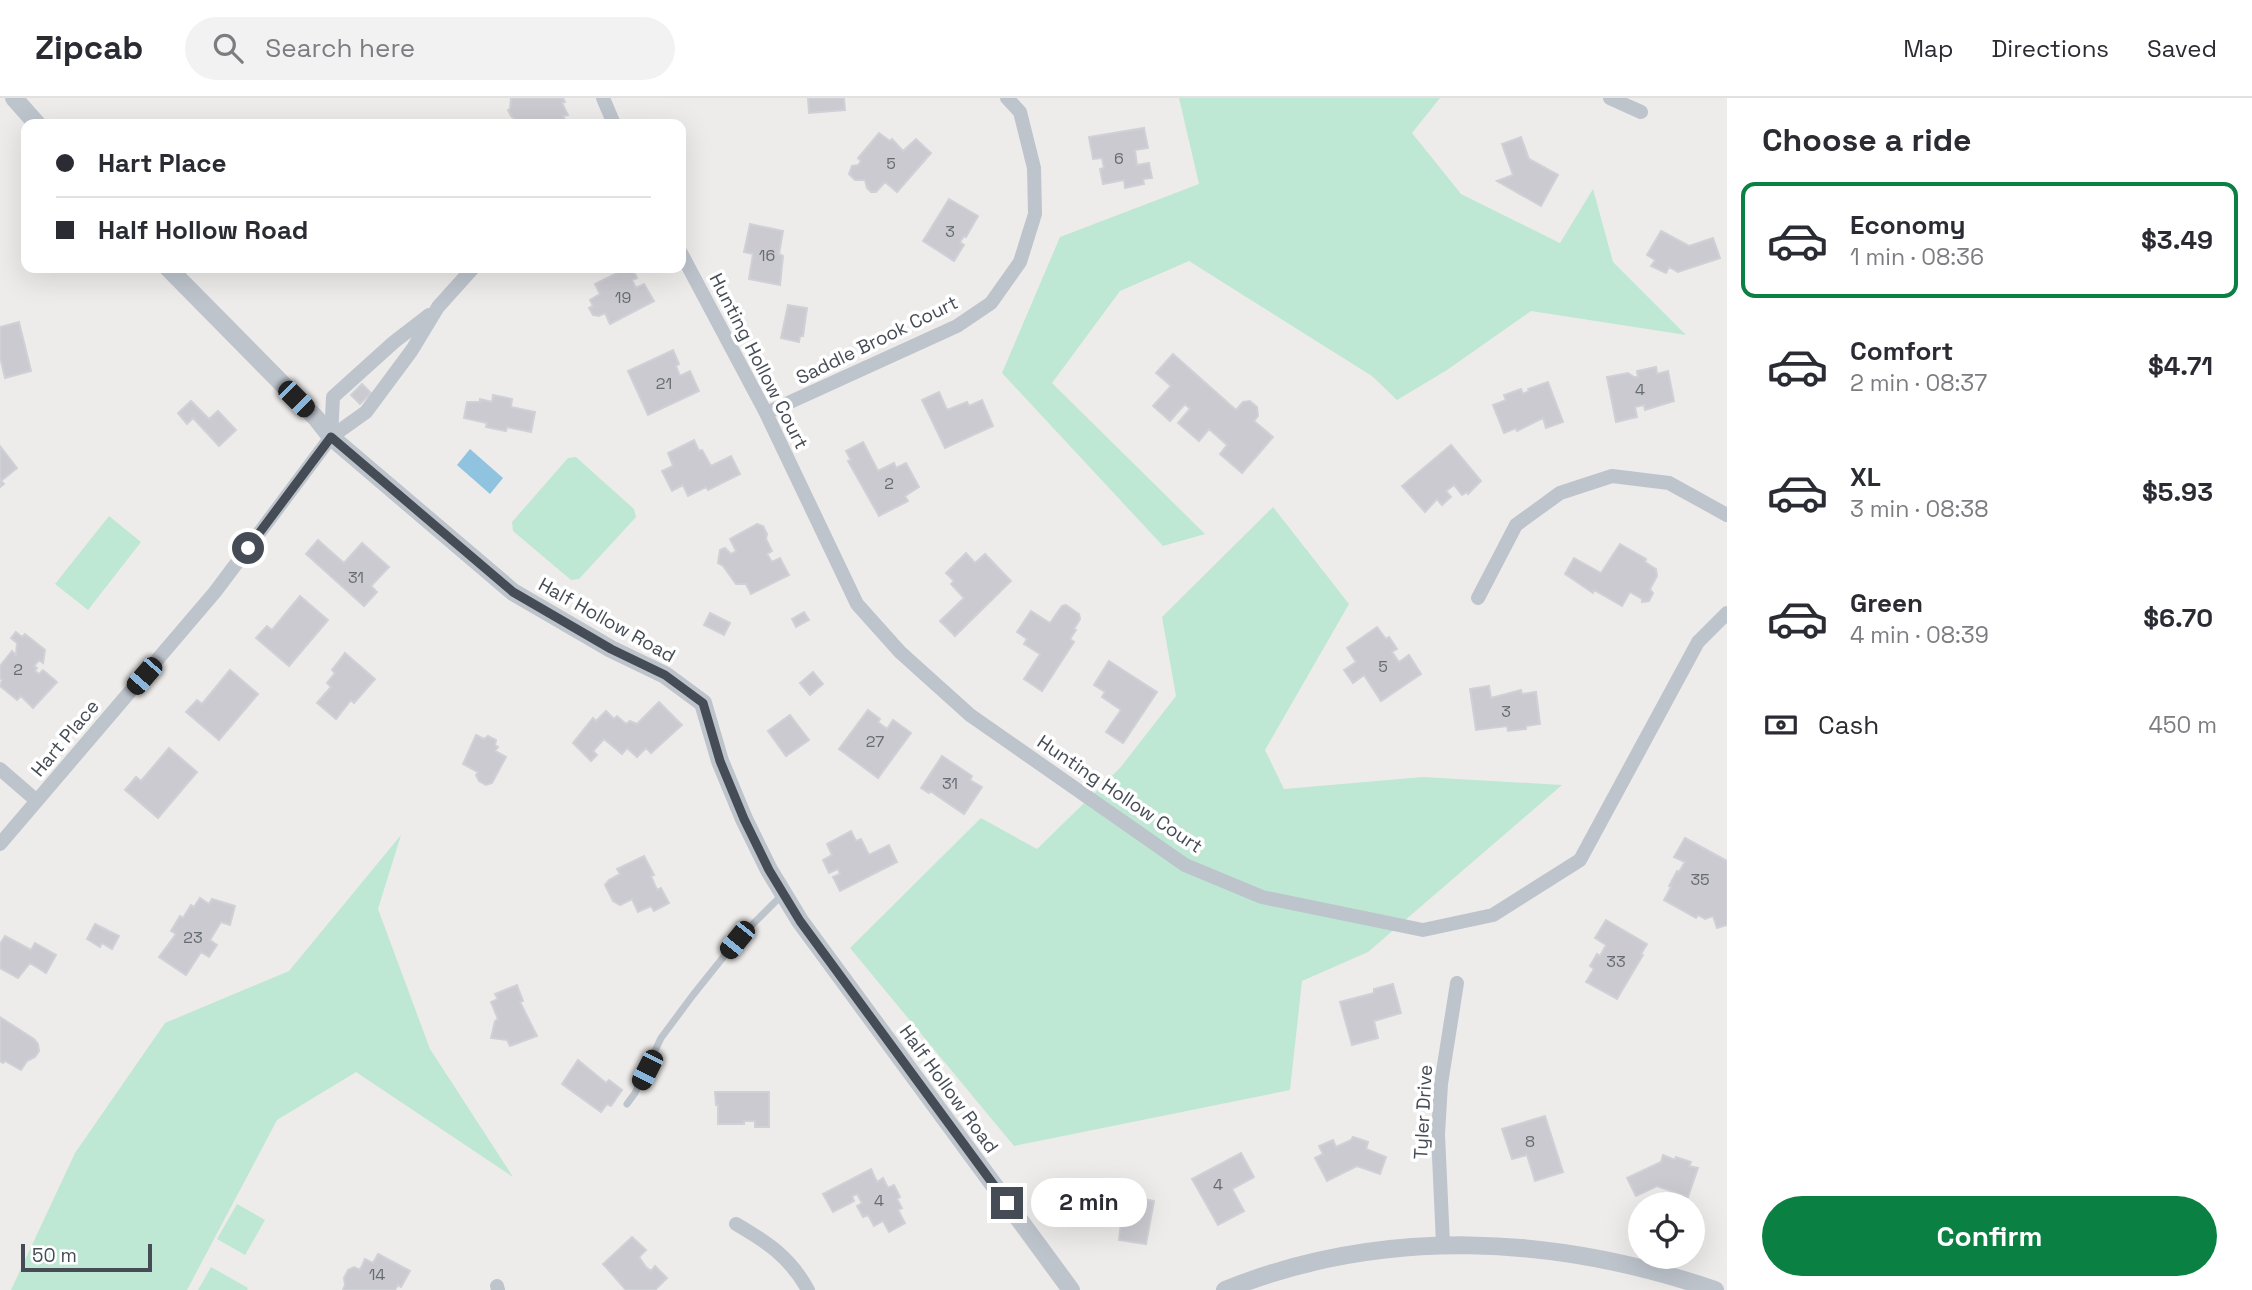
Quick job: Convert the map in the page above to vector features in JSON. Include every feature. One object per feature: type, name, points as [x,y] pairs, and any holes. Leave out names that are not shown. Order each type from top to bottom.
[{"type":"street","points":[[14,98],[33,119]]},
{"type":"street","points":[[603,98],[612,119]]},
{"type":"street","name":"Saddle Brook Court","points":[[766,413],[957,326],[990,303],[1020,262],[1035,214],[1034,168],[1020,112],[1007,98]]},
{"type":"street","points":[[1610,98],[1641,112]]},
{"type":"street","name":"Hunting Hollow Court","points":[[686,262],[766,413],[857,604],[900,652],[970,715],[1185,865],[1262,897],[1423,930],[1493,915],[1580,860],[1698,642],[1727,613]]},
{"type":"street","name":"Half Hollow Road","points":[[173,273],[316,418],[331,437],[513,592],[611,649],[665,675],[703,703],[720,761],[744,819],[783,894],[800,921],[1071,1290]]},
{"type":"street","points":[[331,437],[333,397],[438,307],[469,273]]},
{"type":"street","name":"Hart Place","points":[[0,844],[215,592],[331,437],[366,412],[412,350],[438,307]]},
{"type":"street","points":[[1478,598],[1517,525],[1560,493],[1612,476],[1669,483],[1727,515]]},
{"type":"street","points":[[0,769],[37,801]]},
{"type":"street","name":"Hart Place","points":[[0,852],[37,801]]},
{"type":"street","name":"Tyler Drive","points":[[1443,1244],[1438,1134],[1441,1084],[1457,983]]},
{"type":"street","points":[[736,1224],[772,1245],[800,1274],[808,1290]]},
{"type":"street","points":[[1226,1290],[1256,1278],[1348,1254],[1443,1244],[1511,1246],[1607,1259],[1716,1290]]},
{"type":"lane","points":[[627,1104],[641,1082],[661,1038],[737,940],[783,894]]},
{"type":"green space","points":[[1179,98],[1440,98],[1412,133],[1461,194],[1560,243],[1593,189],[1613,262],[1686,335],[1531,311],[1447,370],[1397,400],[1372,376],[1189,261],[1120,291],[1052,383],[1205,534],[1163,546],[1002,373],[1060,237],[1199,184]]},
{"type":"green space","points":[[576,457],[634,509],[636,517],[579,579],[571,580],[513,531],[512,522],[568,458]]},
{"type":"green space","points":[[1273,507],[1349,604],[1265,750],[1284,789],[1423,777],[1562,785],[1368,952],[1302,981],[1290,1090],[1014,1146],[850,948],[981,818],[1037,849],[1120,768],[1176,696],[1162,617]]},
{"type":"green space","points":[[109,516],[141,542],[88,610],[55,584]]},
{"type":"green space","points":[[401,835],[378,909],[430,1049],[513,1177],[356,1072],[277,1120],[187,1290],[11,1290],[75,1153],[165,1023],[289,971]]},
{"type":"green space","points":[[237,1204],[265,1220],[245,1255],[217,1239]]},
{"type":"green space","points":[[211,1267],[248,1288],[247,1290],[198,1290]]},
{"type":"water","points":[[470,449],[503,478],[490,494],[457,465]]},
{"type":"building","points":[[511,98],[563,98],[565,102],[562,103],[568,115],[563,116],[564,119],[515,119],[511,116],[508,110]]},
{"type":"building","points":[[808,98],[844,98],[845,110],[809,113]]},
{"type":"building","points":[[1144,128],[1148,148],[1135,150],[1137,165],[1149,163],[1152,178],[1143,179],[1144,184],[1125,188],[1124,180],[1103,184],[1100,169],[1104,168],[1102,158],[1093,159],[1089,137]]},
{"type":"building","points":[[879,133],[890,141],[892,139],[903,151],[916,139],[931,153],[897,192],[885,182],[876,192],[871,192],[865,180],[855,180],[849,174],[852,166],[858,165],[861,161],[858,158]]},
{"type":"building","points":[[1521,137],[1529,159],[1558,175],[1541,206],[1497,181],[1513,175],[1502,144]]},
{"type":"building","points":[[949,199],[978,216],[960,242],[964,245],[954,261],[923,241]]},
{"type":"building","points":[[750,224],[783,231],[779,254],[783,256],[780,285],[749,279],[753,254],[744,252]]},
{"type":"building","points":[[1661,231],[1689,246],[1713,238],[1720,258],[1678,272],[1669,267],[1666,273],[1651,266],[1655,260],[1647,255]]},
{"type":"building","points":[[617,273],[634,273],[637,278],[632,280],[636,288],[644,284],[654,301],[610,324],[605,313],[593,315],[589,308],[593,306],[590,300],[600,294],[595,284]]},
{"type":"building","points":[[788,305],[807,308],[803,336],[800,336],[799,342],[781,338]]},
{"type":"building","points":[[19,322],[31,371],[5,378],[0,357],[0,327]]},
{"type":"building","points":[[673,350],[679,364],[676,366],[680,376],[690,371],[699,391],[648,415],[628,371]]},
{"type":"building","points":[[1173,354],[1236,410],[1243,402],[1250,401],[1257,407],[1258,416],[1254,421],[1273,437],[1242,473],[1220,454],[1227,445],[1209,429],[1199,441],[1178,423],[1190,409],[1185,404],[1170,421],[1153,406],[1171,386],[1156,373]]},
{"type":"building","points":[[1656,367],[1657,374],[1668,371],[1674,401],[1645,410],[1644,405],[1635,407],[1637,417],[1616,422],[1607,377],[1628,373],[1638,377],[1637,371]]},
{"type":"building","points":[[1548,382],[1563,422],[1546,428],[1543,418],[1517,431],[1516,428],[1504,433],[1493,405],[1506,400],[1504,395],[1521,389],[1523,394],[1529,391],[1528,389]]},
{"type":"building","points":[[362,384],[371,393],[360,404],[351,395]]},
{"type":"building","points":[[939,392],[947,410],[967,402],[969,406],[982,400],[993,426],[945,448],[922,400]]},
{"type":"building","points":[[493,395],[512,399],[511,407],[535,412],[531,432],[507,427],[506,431],[486,427],[487,423],[464,418],[467,402],[480,402],[480,399],[492,402]]},
{"type":"building","points":[[191,401],[209,419],[218,411],[236,430],[219,446],[193,418],[187,424],[178,413]]},
{"type":"building","points":[[694,440],[711,466],[731,456],[740,474],[708,490],[706,487],[688,496],[683,485],[672,491],[662,471],[673,466],[668,453]]},
{"type":"building","points":[[863,442],[878,471],[894,463],[896,468],[906,463],[919,487],[905,496],[908,501],[879,516],[848,461],[851,460],[846,451]]},
{"type":"building","points":[[1451,445],[1481,481],[1468,494],[1467,492],[1462,495],[1454,485],[1446,491],[1451,497],[1442,505],[1437,499],[1425,512],[1402,486]]},
{"type":"building","points":[[0,446],[17,468],[1,481],[4,484],[0,487]]},
{"type":"building","points":[[757,524],[763,526],[767,534],[766,539],[772,551],[767,554],[772,562],[780,558],[789,575],[751,594],[746,584],[736,584],[718,563],[720,550],[725,548],[731,554],[736,551],[730,539]]},
{"type":"building","points":[[318,540],[344,563],[362,543],[389,567],[371,586],[377,592],[364,606],[306,554]]},
{"type":"building","points":[[1620,544],[1646,559],[1645,562],[1656,569],[1657,576],[1650,589],[1653,593],[1649,601],[1642,602],[1642,599],[1630,592],[1622,606],[1594,590],[1593,593],[1565,574],[1574,558],[1601,573]]},
{"type":"building","points":[[966,553],[975,563],[985,554],[1011,581],[955,636],[940,621],[964,598],[951,584],[954,581],[946,573]]},
{"type":"building","points":[[300,596],[328,620],[289,666],[256,638],[267,626],[272,630]]},
{"type":"building","points":[[1066,605],[1079,614],[1080,619],[1070,639],[1074,642],[1042,691],[1024,679],[1040,654],[1024,644],[1027,639],[1017,632],[1031,611],[1050,623],[1062,606]]},
{"type":"building","points":[[804,612],[809,620],[796,627],[792,619]]},
{"type":"building","points":[[710,613],[730,623],[724,635],[704,625]]},
{"type":"building","points":[[1377,627],[1386,639],[1389,637],[1397,649],[1392,652],[1399,662],[1409,655],[1421,674],[1381,701],[1364,675],[1353,683],[1344,670],[1356,662],[1347,648]]},
{"type":"building","points":[[16,632],[22,637],[25,634],[45,650],[43,663],[39,660],[34,666],[37,668],[35,671],[39,674],[43,670],[57,682],[33,708],[21,696],[17,700],[0,686],[0,666],[12,651],[16,655],[17,643],[11,638]]},
{"type":"building","points":[[345,653],[375,679],[354,703],[351,700],[336,719],[317,703],[331,687],[327,683],[335,673],[332,670]]},
{"type":"building","points":[[1109,661],[1157,692],[1123,743],[1106,732],[1121,710],[1102,697],[1105,692],[1094,685]]},
{"type":"building","points":[[230,670],[258,694],[219,740],[186,712],[197,700],[202,704]]},
{"type":"building","points":[[813,672],[823,684],[810,695],[800,683]]},
{"type":"building","points":[[1489,686],[1491,698],[1521,690],[1522,694],[1536,692],[1540,724],[1508,731],[1507,726],[1476,730],[1470,689]]},
{"type":"building","points":[[659,702],[682,725],[651,753],[646,748],[637,757],[627,748],[622,754],[604,739],[593,751],[597,755],[591,761],[573,743],[593,718],[596,721],[606,711],[614,719],[617,716],[626,724],[630,721],[637,724]]},
{"type":"building","points":[[868,710],[880,719],[878,722],[887,729],[893,720],[911,733],[878,778],[839,749]]},
{"type":"building","points":[[790,715],[809,740],[786,756],[768,731]]},
{"type":"building","points":[[476,735],[496,740],[495,745],[498,747],[495,751],[506,757],[492,783],[486,785],[479,781],[476,775],[478,772],[463,764]]},
{"type":"building","points":[[169,748],[197,772],[158,818],[125,790],[136,777],[141,781]]},
{"type":"building","points":[[942,756],[972,776],[970,780],[982,787],[964,814],[921,788]]},
{"type":"building","points":[[851,831],[856,841],[861,839],[869,855],[889,845],[897,862],[840,891],[833,877],[840,874],[838,869],[829,873],[823,860],[832,855],[827,844]]},
{"type":"building","points":[[1685,838],[1727,861],[1727,925],[1717,928],[1713,916],[1705,919],[1698,915],[1696,918],[1664,900],[1677,871],[1679,872],[1685,862],[1674,857]]},
{"type":"building","points":[[644,856],[654,875],[651,876],[657,890],[661,888],[669,903],[654,911],[651,906],[638,912],[632,899],[620,905],[613,901],[605,885],[620,874],[617,869]]},
{"type":"building","points":[[200,898],[209,904],[212,899],[235,906],[230,925],[221,922],[210,940],[217,945],[209,957],[201,952],[186,975],[159,957],[176,934],[171,931],[180,916],[183,918],[191,905],[194,907]]},
{"type":"building","points":[[1606,920],[1647,944],[1617,999],[1586,982],[1594,969],[1590,966],[1606,945],[1595,938]]},
{"type":"building","points":[[95,924],[119,936],[112,949],[102,943],[100,947],[87,939]]},
{"type":"building","points":[[5,936],[31,950],[35,943],[56,955],[46,973],[30,963],[18,978],[0,968],[0,944]]},
{"type":"building","points":[[1393,984],[1401,1013],[1374,1021],[1378,1038],[1352,1045],[1340,1002],[1374,993],[1374,989]]},
{"type":"building","points":[[517,985],[523,1001],[520,1002],[537,1036],[510,1046],[507,1040],[491,1038],[495,1021],[498,1019],[491,1002],[498,999],[495,994]]},
{"type":"building","points":[[0,1017],[38,1044],[39,1051],[21,1070],[0,1061]]},
{"type":"building","points":[[578,1060],[606,1083],[609,1080],[622,1090],[611,1106],[607,1104],[601,1112],[562,1084]]},
{"type":"building","points":[[715,1092],[769,1092],[769,1127],[755,1127],[755,1121],[744,1121],[744,1124],[718,1124]]},
{"type":"building","points":[[1545,1116],[1563,1172],[1535,1181],[1527,1155],[1512,1159],[1502,1129]]},
{"type":"building","points":[[1353,1137],[1368,1142],[1366,1149],[1386,1157],[1380,1174],[1357,1166],[1327,1181],[1315,1158],[1323,1154],[1319,1146],[1333,1140],[1336,1147]]},
{"type":"building","points":[[1241,1153],[1254,1177],[1232,1189],[1244,1211],[1218,1225],[1192,1179]]},
{"type":"building","points":[[1663,1155],[1675,1160],[1676,1157],[1691,1162],[1689,1166],[1698,1168],[1690,1192],[1674,1192],[1657,1186],[1644,1192],[1634,1192],[1627,1178],[1661,1162]]},
{"type":"building","points":[[871,1169],[877,1182],[883,1178],[888,1188],[894,1185],[900,1197],[897,1199],[902,1208],[898,1210],[905,1223],[889,1232],[883,1221],[874,1226],[868,1215],[863,1217],[857,1206],[862,1203],[857,1194],[852,1196],[854,1201],[833,1212],[823,1194]]},
{"type":"building","points":[[1090,1188],[1154,1201],[1146,1244],[1119,1240],[1121,1222],[1084,1217]]},
{"type":"building","points":[[632,1237],[646,1250],[639,1257],[646,1267],[651,1271],[655,1266],[667,1278],[655,1290],[626,1290],[603,1264]]},
{"type":"building","points":[[378,1254],[410,1271],[401,1287],[398,1285],[395,1290],[343,1290],[348,1270],[354,1267],[360,1270],[365,1259],[373,1263]]},
{"type":"route","points":[[248,548],[331,437],[513,592],[611,649],[665,675],[703,703],[720,761],[744,819],[776,882],[800,921],[1007,1203]]}]
